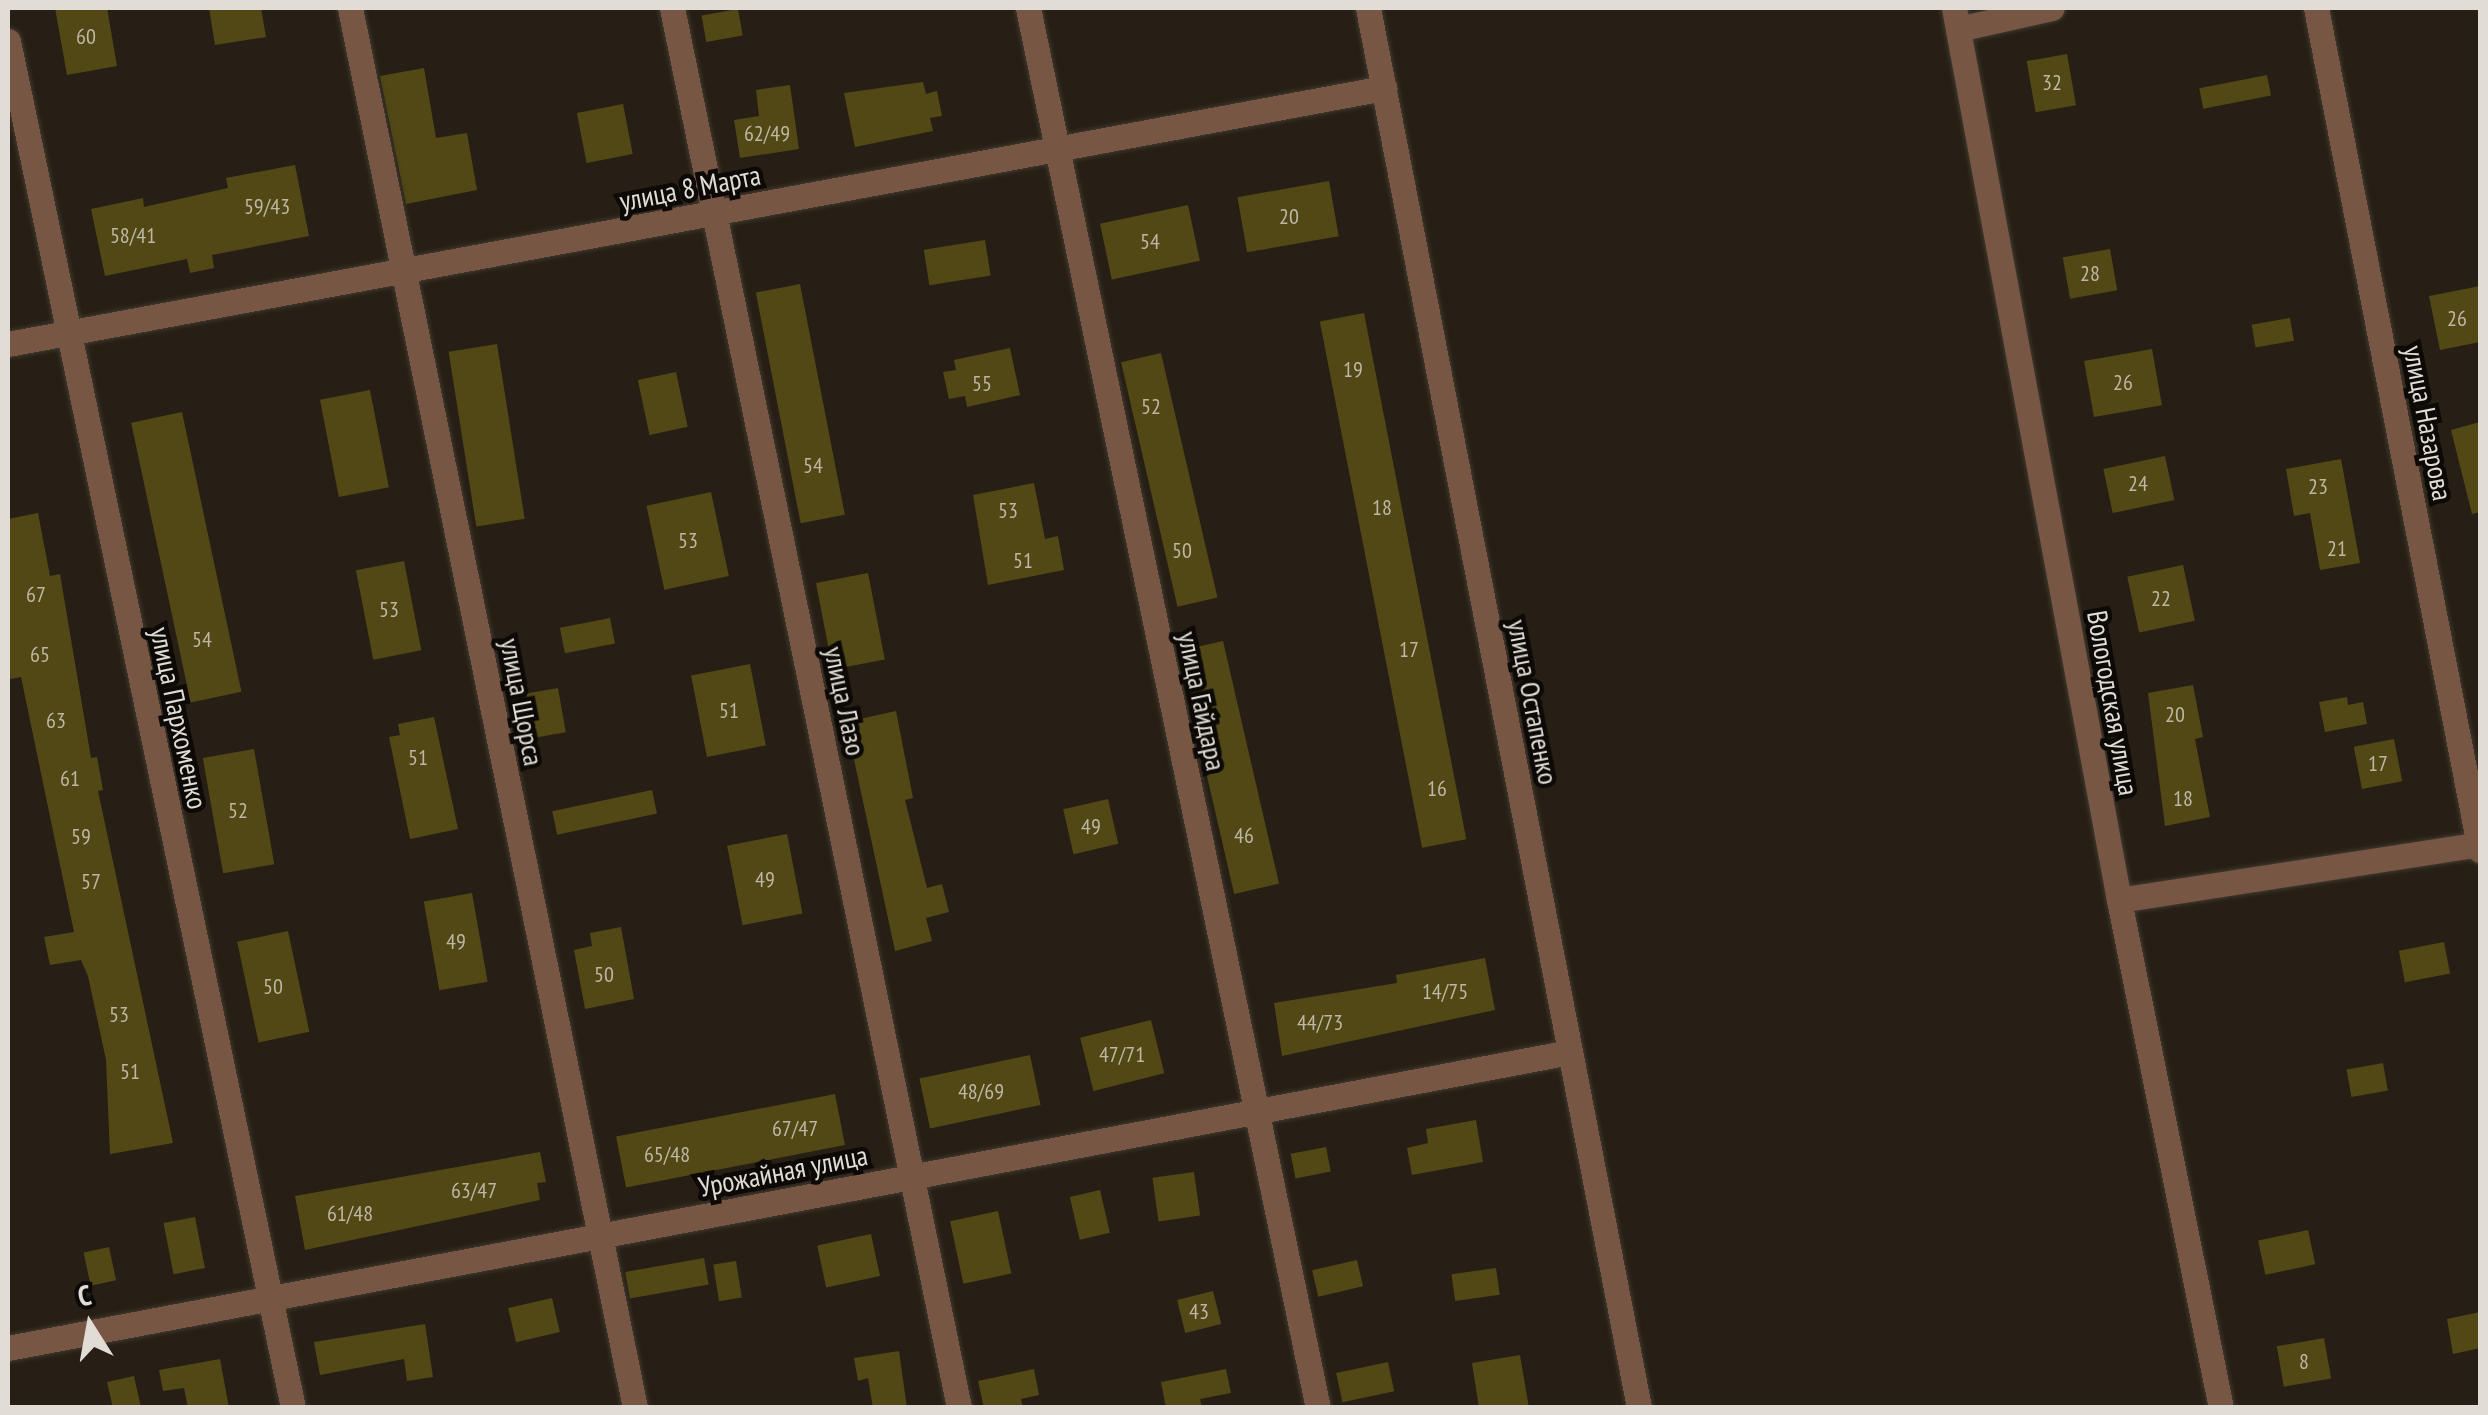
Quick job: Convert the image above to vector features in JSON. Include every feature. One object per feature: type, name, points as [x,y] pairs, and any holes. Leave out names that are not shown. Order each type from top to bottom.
[{"type":"street","name":"улица Щорса","points":[[350,8],[635,1408]]},
{"type":"street","name":"улица Лазо","points":[[672,8],[959,1408]]},
{"type":"street","name":"улица Гайдара","points":[[1028,8],[1318,1408]]},
{"type":"street","name":"улица Остапенко","points":[[1368,8],[1639,1408]]},
{"type":"street","points":[[1956,18],[2052,8]]},
{"type":"street","name":"улица Назарова","points":[[2316,8],[2480,846]]},
{"type":"street","name":"Вологодская улица","points":[[1956,18],[2119,900],[2221,1408]]},
{"type":"street","name":"улица Пархоменко","points":[[8,41],[292,1408]]},
{"type":"street","name":"улица 8 Марта","points":[[8,344],[1384,88]]},
{"type":"street","points":[[2119,900],[2480,846]]},
{"type":"street","name":"Урожайная улица","points":[[8,1348],[1570,1052]]},
{"type":"building","points":[[55,8],[107,8],[117,66],[67,75]]},
{"type":"building","points":[[209,8],[261,8],[266,37],[215,45]]},
{"type":"building","points":[[738,9],[743,36],[706,42],[702,15]]},
{"type":"building","points":[[2067,54],[2076,105],[2036,112],[2027,61]]},
{"type":"building","points":[[424,68],[436,138],[467,133],[477,190],[406,204],[380,76]]},
{"type":"building","points":[[2267,75],[2271,96],[2203,109],[2199,88]]},
{"type":"building","points":[[923,82],[926,94],[937,91],[942,116],[930,118],[933,131],[855,147],[844,93]]},
{"type":"building","points":[[790,85],[799,149],[740,158],[734,120],[759,116],[756,90]]},
{"type":"building","points":[[623,104],[633,154],[587,163],[577,113]]},
{"type":"building","points":[[295,165],[309,236],[212,255],[214,268],[190,273],[187,259],[105,276],[91,209],[143,198],[144,207],[228,188],[226,178]]},
{"type":"building","points":[[1329,181],[1339,236],[1247,252],[1237,197]]},
{"type":"building","points":[[1188,205],[1200,261],[1112,279],[1100,224]]},
{"type":"building","points":[[985,240],[991,276],[929,285],[924,250]]},
{"type":"building","points":[[2110,249],[2117,290],[2070,299],[2063,257]]},
{"type":"building","points":[[800,284],[845,515],[801,523],[756,293]]},
{"type":"building","points":[[2480,286],[2480,342],[2440,350],[2429,296]]},
{"type":"building","points":[[1364,313],[1466,839],[1422,848],[1320,322]]},
{"type":"building","points":[[2290,318],[2294,341],[2256,347],[2252,325]]},
{"type":"building","points":[[497,344],[525,519],[476,526],[449,352]]},
{"type":"building","points":[[1010,348],[1020,395],[967,407],[965,396],[949,399],[943,372],[956,370],[954,360]]},
{"type":"building","points":[[2152,349],[2162,405],[2094,417],[2084,361]]},
{"type":"building","points":[[1161,353],[1217,598],[1178,607],[1121,362]]},
{"type":"building","points":[[676,372],[688,427],[649,435],[638,380]]},
{"type":"building","points":[[370,390],[389,487],[339,497],[320,400]]},
{"type":"building","points":[[182,412],[241,692],[191,703],[131,423]]},
{"type":"building","points":[[2480,422],[2480,512],[2472,514],[2451,430]]},
{"type":"building","points":[[2165,456],[2174,500],[2113,513],[2103,469]]},
{"type":"building","points":[[2341,459],[2360,563],[2320,570],[2310,513],[2294,516],[2286,469]]},
{"type":"building","points":[[1034,483],[1045,539],[1058,536],[1064,570],[988,585],[973,495]]},
{"type":"building","points":[[711,492],[729,576],[664,590],[646,506]]},
{"type":"building","points":[[38,513],[50,576],[60,574],[91,758],[97,757],[103,790],[98,791],[173,1143],[110,1154],[106,1060],[88,976],[81,960],[50,965],[44,937],[74,932],[21,677],[10,679],[8,666],[8,519]]},
{"type":"building","points":[[404,561],[421,650],[373,660],[356,570]]},
{"type":"building","points":[[2183,565],[2195,621],[2139,633],[2127,577]]},
{"type":"building","points":[[868,573],[885,659],[833,669],[816,583]]},
{"type":"building","points":[[610,618],[615,644],[565,653],[560,628]]},
{"type":"building","points":[[1223,641],[1279,884],[1234,894],[1178,651]]},
{"type":"building","points":[[750,664],[766,745],[707,757],[691,675]]},
{"type":"building","points":[[2193,685],[2203,737],[2195,739],[2210,817],[2165,826],[2148,693]]},
{"type":"building","points":[[558,688],[566,732],[534,738],[526,694]]},
{"type":"building","points":[[2347,697],[2348,705],[2363,702],[2367,724],[2325,732],[2319,702]]},
{"type":"building","points":[[896,711],[913,798],[905,800],[927,888],[942,884],[949,912],[926,918],[932,941],[895,951],[846,722]]},
{"type":"building","points":[[434,717],[458,829],[410,839],[389,737],[400,735],[398,724]]},
{"type":"building","points":[[2394,739],[2402,781],[2362,789],[2354,747]]},
{"type":"building","points":[[254,749],[274,864],[223,873],[203,758]]},
{"type":"building","points":[[652,790],[657,813],[557,835],[552,811]]},
{"type":"building","points":[[1108,799],[1118,844],[1074,854],[1063,809]]},
{"type":"building","points":[[787,834],[802,914],[743,925],[727,846]]},
{"type":"building","points":[[472,893],[488,982],[439,990],[424,902]]},
{"type":"building","points":[[621,927],[634,999],[585,1009],[574,950],[592,946],[590,933]]},
{"type":"building","points":[[288,931],[309,1032],[259,1043],[237,942]]},
{"type":"building","points":[[2444,942],[2450,973],[2405,982],[2399,951]]},
{"type":"building","points":[[1485,958],[1495,1010],[1282,1056],[1274,1003],[1397,983],[1396,975]]},
{"type":"building","points":[[1151,1020],[1164,1073],[1093,1091],[1080,1038]]},
{"type":"building","points":[[1030,1055],[1041,1105],[930,1128],[919,1078]]},
{"type":"building","points":[[2383,1063],[2388,1091],[2351,1097],[2347,1069]]},
{"type":"building","points":[[835,1094],[845,1145],[626,1188],[616,1137]]},
{"type":"building","points":[[1476,1120],[1483,1162],[1412,1175],[1407,1148],[1428,1143],[1426,1129]]},
{"type":"building","points":[[1326,1147],[1331,1172],[1295,1178],[1291,1154]]},
{"type":"building","points":[[540,1152],[546,1182],[537,1183],[540,1200],[305,1250],[295,1196]]},
{"type":"building","points":[[1194,1172],[1200,1216],[1159,1221],[1152,1178]]},
{"type":"building","points":[[1100,1190],[1110,1233],[1080,1240],[1070,1197]]},
{"type":"building","points":[[998,1211],[1011,1274],[963,1284],[950,1221]]},
{"type":"building","points":[[195,1217],[205,1268],[174,1274],[164,1223]]},
{"type":"building","points":[[2308,1230],[2315,1264],[2265,1275],[2258,1241]]},
{"type":"building","points":[[871,1234],[880,1276],[826,1287],[817,1245]]},
{"type":"building","points":[[109,1247],[116,1280],[91,1286],[84,1252]]},
{"type":"building","points":[[704,1258],[709,1285],[630,1298],[625,1272]]},
{"type":"building","points":[[1357,1260],[1363,1286],[1318,1297],[1312,1270]]},
{"type":"building","points":[[736,1261],[742,1298],[719,1301],[713,1265]]},
{"type":"building","points":[[1496,1268],[1500,1295],[1455,1301],[1451,1274]]},
{"type":"building","points":[[1213,1291],[1221,1324],[1185,1333],[1177,1300]]},
{"type":"building","points":[[552,1298],[560,1332],[516,1342],[508,1308]]},
{"type":"building","points":[[2480,1312],[2480,1348],[2453,1354],[2447,1319]]},
{"type":"building","points":[[425,1324],[433,1377],[407,1381],[404,1359],[320,1375],[314,1342]]},
{"type":"building","points":[[2324,1338],[2331,1378],[2284,1387],[2277,1346]]},
{"type":"building","points":[[899,1351],[907,1408],[873,1408],[868,1378],[858,1381],[854,1358]]},
{"type":"building","points":[[1520,1355],[1529,1408],[1479,1408],[1472,1363]]},
{"type":"building","points":[[220,1359],[229,1408],[188,1408],[184,1388],[163,1391],[159,1370]]},
{"type":"building","points":[[1388,1362],[1394,1391],[1342,1402],[1336,1373]]},
{"type":"building","points":[[1034,1369],[1039,1395],[1021,1399],[1023,1408],[984,1408],[978,1381]]},
{"type":"building","points":[[1226,1369],[1231,1393],[1200,1399],[1202,1408],[1166,1408],[1161,1382]]},
{"type":"building","points":[[134,1376],[141,1408],[113,1408],[107,1382]]}]
